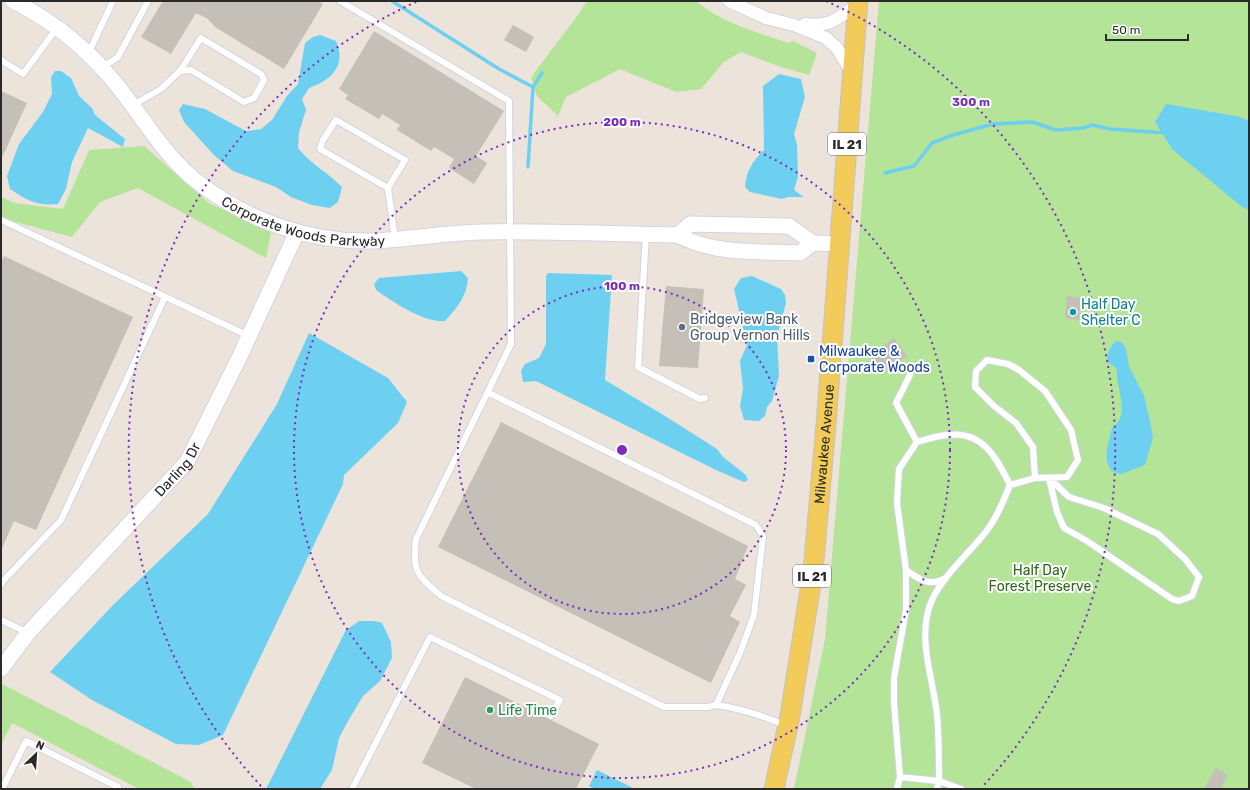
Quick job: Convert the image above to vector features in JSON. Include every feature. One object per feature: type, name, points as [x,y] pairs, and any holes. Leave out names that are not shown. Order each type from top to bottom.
[{"type":"main road","name":"Milwaukee Avenue","points":[[774,789],[803,646],[813,571],[826,425],[858,3]]},
{"type":"street","name":"Corporate Woods Parkway","points":[[13,1],[56,28],[88,54],[102,68],[171,158],[195,180],[240,210],[264,221],[296,232],[351,240],[510,232],[678,235],[693,243],[724,250],[800,253],[813,243]]},
{"type":"street","points":[[729,1],[766,18],[794,25],[826,38],[837,48],[853,75]]},
{"type":"street","points":[[794,25],[819,26],[828,24],[858,3]]},
{"type":"street","points":[[678,235],[690,224],[789,226],[813,243],[839,244]]},
{"type":"street","name":"Darling Dr","points":[[1,669],[28,634],[187,462],[249,336],[296,232]]},
{"type":"lane","points":[[88,54],[113,1]]},
{"type":"lane","points":[[102,68],[118,57],[148,1]]},
{"type":"lane","points":[[340,1],[509,101],[511,344],[489,393],[416,539],[414,560],[420,578],[441,596],[664,707],[729,706],[763,716],[788,726]]},
{"type":"lane","points":[[1,60],[23,74],[56,28]]},
{"type":"lane","points":[[131,106],[162,89],[180,71],[201,38],[261,74],[264,80],[254,98],[244,102],[191,70],[180,71]]},
{"type":"lane","points":[[388,188],[320,149],[323,140],[336,120],[405,160],[388,188],[394,239]]},
{"type":"lane","points":[[1,220],[249,336]]},
{"type":"lane","points":[[646,235],[638,367],[700,399],[705,398]]},
{"type":"lane","points":[[1,584],[61,520],[165,297]]},
{"type":"lane","points":[[1010,485],[1035,478],[1066,477],[1078,460],[1071,430],[1045,391],[1019,370],[1008,364],[987,360],[976,371],[975,387],[994,406],[1016,422],[1033,447],[1035,478]]},
{"type":"lane","points":[[910,375],[896,404],[917,442]]},
{"type":"lane","points":[[489,393],[756,525],[763,536],[754,615],[740,653],[716,705]]},
{"type":"lane","points":[[898,789],[900,777],[894,684],[906,610],[906,570],[897,502],[899,469],[917,442],[949,435],[962,436],[977,440],[995,456],[1010,485]]},
{"type":"lane","points":[[1049,478],[1070,497],[1104,508],[1158,534],[1185,559],[1198,577],[1192,596],[1179,601],[1172,599],[1064,528],[1057,512],[1049,478]]},
{"type":"lane","points":[[937,789],[939,781],[937,713],[926,638],[927,620],[931,602],[948,576],[985,532],[999,510],[1010,485]]},
{"type":"lane","points":[[906,570],[916,577],[936,583],[948,576]]},
{"type":"lane","points":[[1,620],[28,634]]},
{"type":"lane","points":[[352,789],[430,637],[560,700],[551,716]]},
{"type":"lane","points":[[2,789],[26,741],[118,787],[117,789]]},
{"type":"lane","points":[[900,777],[939,781],[961,789]]},
{"type":"green space","points":[[587,1],[696,1],[706,9],[728,21],[788,43],[793,41],[817,53],[809,75],[781,67],[741,52],[724,62],[701,89],[676,92],[620,69],[566,97],[558,116],[537,96],[531,78],[574,21]]},
{"type":"green space","name":"Half Day Forest Preserve","points":[[879,1],[1249,1],[1249,789],[794,789],[825,639]]},
{"type":"green space","points":[[144,146],[210,204],[272,228],[266,258],[138,188],[100,202],[72,237],[1,218],[1,197],[15,203],[63,209],[89,150]]},
{"type":"green space","points":[[2,684],[191,782],[194,789],[139,789],[12,723],[1,745]]},
{"type":"water","points":[[320,35],[336,41],[340,57],[335,71],[324,81],[309,88],[302,99],[306,110],[299,132],[298,148],[308,159],[342,187],[338,202],[330,208],[312,205],[291,197],[276,187],[233,171],[214,155],[184,122],[179,110],[183,104],[205,109],[246,131],[261,129],[272,120],[287,96],[298,84],[305,43],[313,37]]},
{"type":"water","points":[[55,71],[61,71],[71,78],[79,96],[92,108],[95,115],[125,139],[123,147],[88,128],[72,162],[66,189],[58,204],[44,204],[28,200],[10,189],[7,176],[19,144],[43,112],[52,94],[51,77]]},
{"type":"water","points":[[779,74],[801,79],[805,97],[794,134],[797,145],[798,177],[794,190],[804,197],[788,197],[782,199],[750,192],[745,187],[747,176],[751,167],[764,150],[763,86]]},
{"type":"water","points":[[1166,104],[1241,117],[1249,121],[1249,210],[1242,207],[1172,149],[1155,122]]},
{"type":"water","points":[[461,271],[468,278],[466,290],[457,306],[445,321],[428,319],[409,311],[376,290],[374,284],[379,278]]},
{"type":"water","points":[[548,273],[612,275],[605,380],[717,449],[723,457],[746,475],[748,480],[744,482],[718,471],[536,381],[523,382],[521,371],[525,364],[539,358],[546,344],[546,276]]},
{"type":"water","points":[[752,276],[781,289],[785,295],[786,303],[777,336],[779,376],[772,401],[767,407],[765,416],[759,421],[744,420],[740,406],[743,389],[740,361],[747,345],[734,289],[741,278]]},
{"type":"water","points":[[309,333],[388,378],[407,402],[398,423],[344,475],[343,484],[223,735],[199,745],[176,744],[92,700],[50,672],[114,604],[208,514],[277,404]]},
{"type":"water","points":[[1116,341],[1121,342],[1126,348],[1129,367],[1144,395],[1153,438],[1145,465],[1121,474],[1113,472],[1107,462],[1107,451],[1112,428],[1121,416],[1122,408],[1117,369],[1107,361],[1109,350]]},
{"type":"water","points":[[359,621],[374,621],[382,623],[391,642],[392,658],[380,681],[363,696],[348,721],[339,738],[332,770],[320,789],[266,789],[346,630]]},
{"type":"water","points":[[597,770],[633,789],[595,789],[589,786]]},
{"type":"building","points":[[163,1],[318,1],[323,4],[284,69],[215,27],[208,19],[196,13],[171,54],[141,37]]},
{"type":"building","points":[[513,25],[534,37],[526,52],[504,40]]},
{"type":"building","points":[[374,31],[504,111],[476,156],[487,163],[474,184],[449,168],[454,159],[434,147],[431,151],[397,130],[400,125],[382,114],[379,119],[345,99],[348,95],[339,89]]},
{"type":"building","points":[[1,91],[27,103],[1,160]]},
{"type":"building","points":[[4,256],[133,317],[36,530],[14,521],[1,551],[1,262]]},
{"type":"building","name":"Bridgeview Bank Group Vernon Hills","points":[[666,286],[704,289],[698,368],[659,366]]},
{"type":"building","name":"Half Day Shelter C","points":[[1067,296],[1081,298],[1079,320],[1065,318]]},
{"type":"building","points":[[894,338],[907,356],[883,373],[870,355]]},
{"type":"building","points":[[501,422],[748,546],[735,579],[746,585],[730,616],[740,622],[711,683],[438,547]]},
{"type":"building","name":"Life Time","points":[[465,677],[599,744],[576,789],[476,789],[422,763]]},
{"type":"building","points":[[1216,768],[1228,775],[1220,789],[1204,789]]},
{"type":"waterway","points":[[392,1],[499,69],[533,87]]},
{"type":"waterway","points":[[528,167],[533,87],[542,73]]},
{"type":"waterway","points":[[885,173],[914,166],[932,143],[953,135],[993,124],[1032,122],[1056,130],[1083,128],[1092,125],[1110,129],[1166,133]]},
{"type":"place","name":"Half Day Shelter C","points":[[1073,312]]},
{"type":"place","name":"Bridgeview Bank Group Vernon Hills","points":[[682,327]]},
{"type":"place","name":"Milwaukee & Corporate Woods","points":[[811,359]]},
{"type":"place","name":"Life Time","points":[[490,710]]}]
